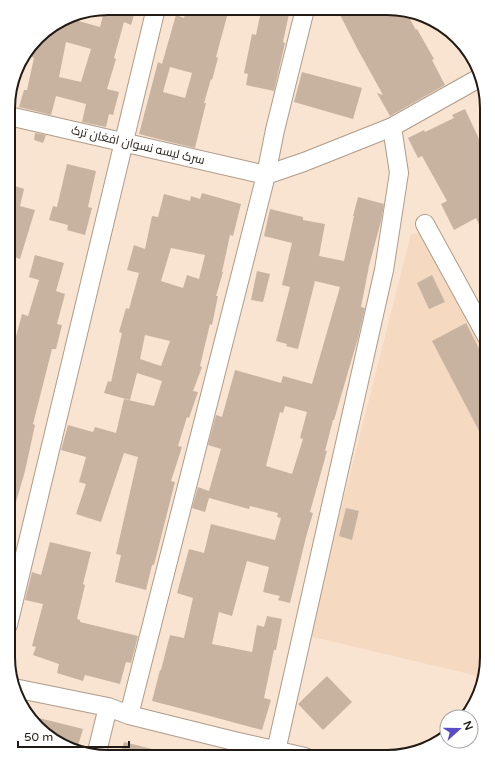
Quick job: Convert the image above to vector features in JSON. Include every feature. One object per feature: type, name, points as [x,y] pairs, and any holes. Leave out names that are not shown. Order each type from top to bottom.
[{"type":"street","points":[[15,596],[154,15]]},
{"type":"street","points":[[129,715],[266,175],[304,15]]},
{"type":"street","points":[[266,175],[304,162],[392,127],[476,80]]},
{"type":"street","name":"سرک لیسه نسوان افغان‌ ترک","points":[[15,117],[266,175]]},
{"type":"street","points":[[276,750],[384,270],[399,173],[392,127]]},
{"type":"street","points":[[425,224],[480,323]]},
{"type":"street","points":[[21,689],[108,707],[232,749],[254,750]]},
{"type":"street","points":[[98,749],[108,707]]},
{"type":"shaded area","points":[[424,233],[480,339],[480,663],[478,676],[309,636],[411,234]]},
{"type":"building","points":[[103,15],[134,15],[131,25],[124,22],[114,58],[116,59],[107,89],[119,92],[113,115],[109,114],[106,127],[82,122],[86,104],[56,96],[51,115],[19,107],[24,90],[27,90],[34,58],[32,57],[33,52],[51,34],[61,27],[77,21],[100,27]],"holes":[[[66,42],[91,49],[81,82],[59,77]]]},
{"type":"building","points":[[176,15],[184,18],[185,15],[227,15],[216,57],[218,58],[204,103],[206,103],[195,148],[139,134],[158,62],[162,64]],"holes":[[[170,67],[192,73],[185,98],[163,92]]]},
{"type":"building","points":[[260,15],[289,15],[283,42],[285,43],[274,91],[246,85],[248,74],[244,73],[252,34],[256,35]]},
{"type":"building","points":[[340,15],[387,15],[409,18],[434,59],[432,60],[445,85],[390,116],[377,93],[383,95]]},
{"type":"building","points":[[302,72],[362,88],[353,119],[294,102]]},
{"type":"building","points":[[465,109],[480,141],[480,226],[476,218],[454,230],[441,204],[447,201],[422,156],[418,158],[408,138],[424,130],[425,132],[454,118],[452,115]]},
{"type":"building","points":[[35,133],[46,135],[43,143],[34,140]]},
{"type":"building","points":[[67,164],[96,171],[88,207],[92,208],[85,235],[67,230],[68,225],[49,220],[53,206],[57,207]]},
{"type":"building","points":[[15,186],[24,189],[20,206],[35,210],[20,259],[15,257]]},
{"type":"building","points":[[202,193],[241,204],[233,236],[230,235],[223,272],[216,296],[218,296],[212,325],[210,324],[200,366],[202,367],[193,391],[198,392],[189,418],[187,417],[178,446],[182,447],[171,481],[175,482],[154,565],[152,565],[146,590],[115,582],[121,555],[116,554],[138,457],[124,453],[101,522],[76,514],[86,484],[79,482],[86,457],[61,450],[68,425],[93,432],[95,427],[116,433],[124,399],[154,406],[162,381],[137,373],[130,400],[104,393],[108,381],[111,382],[122,333],[119,332],[126,308],[129,309],[139,273],[127,270],[134,245],[145,249],[152,216],[158,217],[164,194],[190,201],[191,196],[200,199]],"holes":[[[171,248],[205,255],[199,279],[187,275],[183,288],[161,281]],[[145,335],[170,341],[161,366],[140,359]]]},
{"type":"building","points":[[358,197],[384,204],[361,307],[365,308],[358,338],[325,451],[327,451],[310,512],[313,513],[290,603],[278,600],[280,596],[263,592],[269,567],[247,561],[232,616],[219,612],[212,644],[252,652],[257,625],[264,627],[267,616],[282,619],[264,698],[271,700],[262,730],[152,701],[170,635],[184,638],[193,598],[177,593],[189,549],[204,553],[211,524],[275,540],[281,518],[277,517],[278,513],[250,506],[249,509],[209,498],[205,512],[192,508],[198,487],[209,491],[221,449],[208,445],[216,415],[222,417],[235,370],[281,383],[283,376],[312,384],[340,287],[315,281],[298,349],[286,346],[287,344],[276,341],[290,287],[282,285],[292,243],[264,236],[270,209],[303,217],[303,220],[325,224],[319,256],[344,261]],"holes":[[[285,406],[307,412],[300,438],[303,439],[292,474],[266,466],[280,412],[283,413]]]},
{"type":"building","points":[[35,255],[64,263],[56,291],[65,294],[57,324],[62,325],[56,349],[52,349],[33,424],[35,425],[25,471],[15,506],[15,340],[22,314],[28,316],[39,280],[29,277]]},
{"type":"building","points":[[257,271],[270,274],[263,302],[251,300]]},
{"type":"building","points":[[432,275],[445,302],[429,309],[417,283]]},
{"type":"building","points":[[466,323],[480,350],[480,433],[432,341]]},
{"type":"building","points":[[346,508],[359,511],[352,540],[339,536]]},
{"type":"building","points":[[50,542],[91,552],[83,584],[85,585],[77,619],[80,620],[80,622],[138,636],[131,663],[126,662],[120,684],[85,675],[83,681],[57,673],[59,664],[33,655],[36,647],[32,646],[43,604],[25,600],[32,572],[41,575]]},
{"type":"building","points":[[327,676],[352,702],[323,730],[298,704]]},
{"type":"building","points":[[37,718],[83,729],[78,745],[61,738]]},
{"type":"building","points":[[124,742],[156,750],[122,750]]}]
